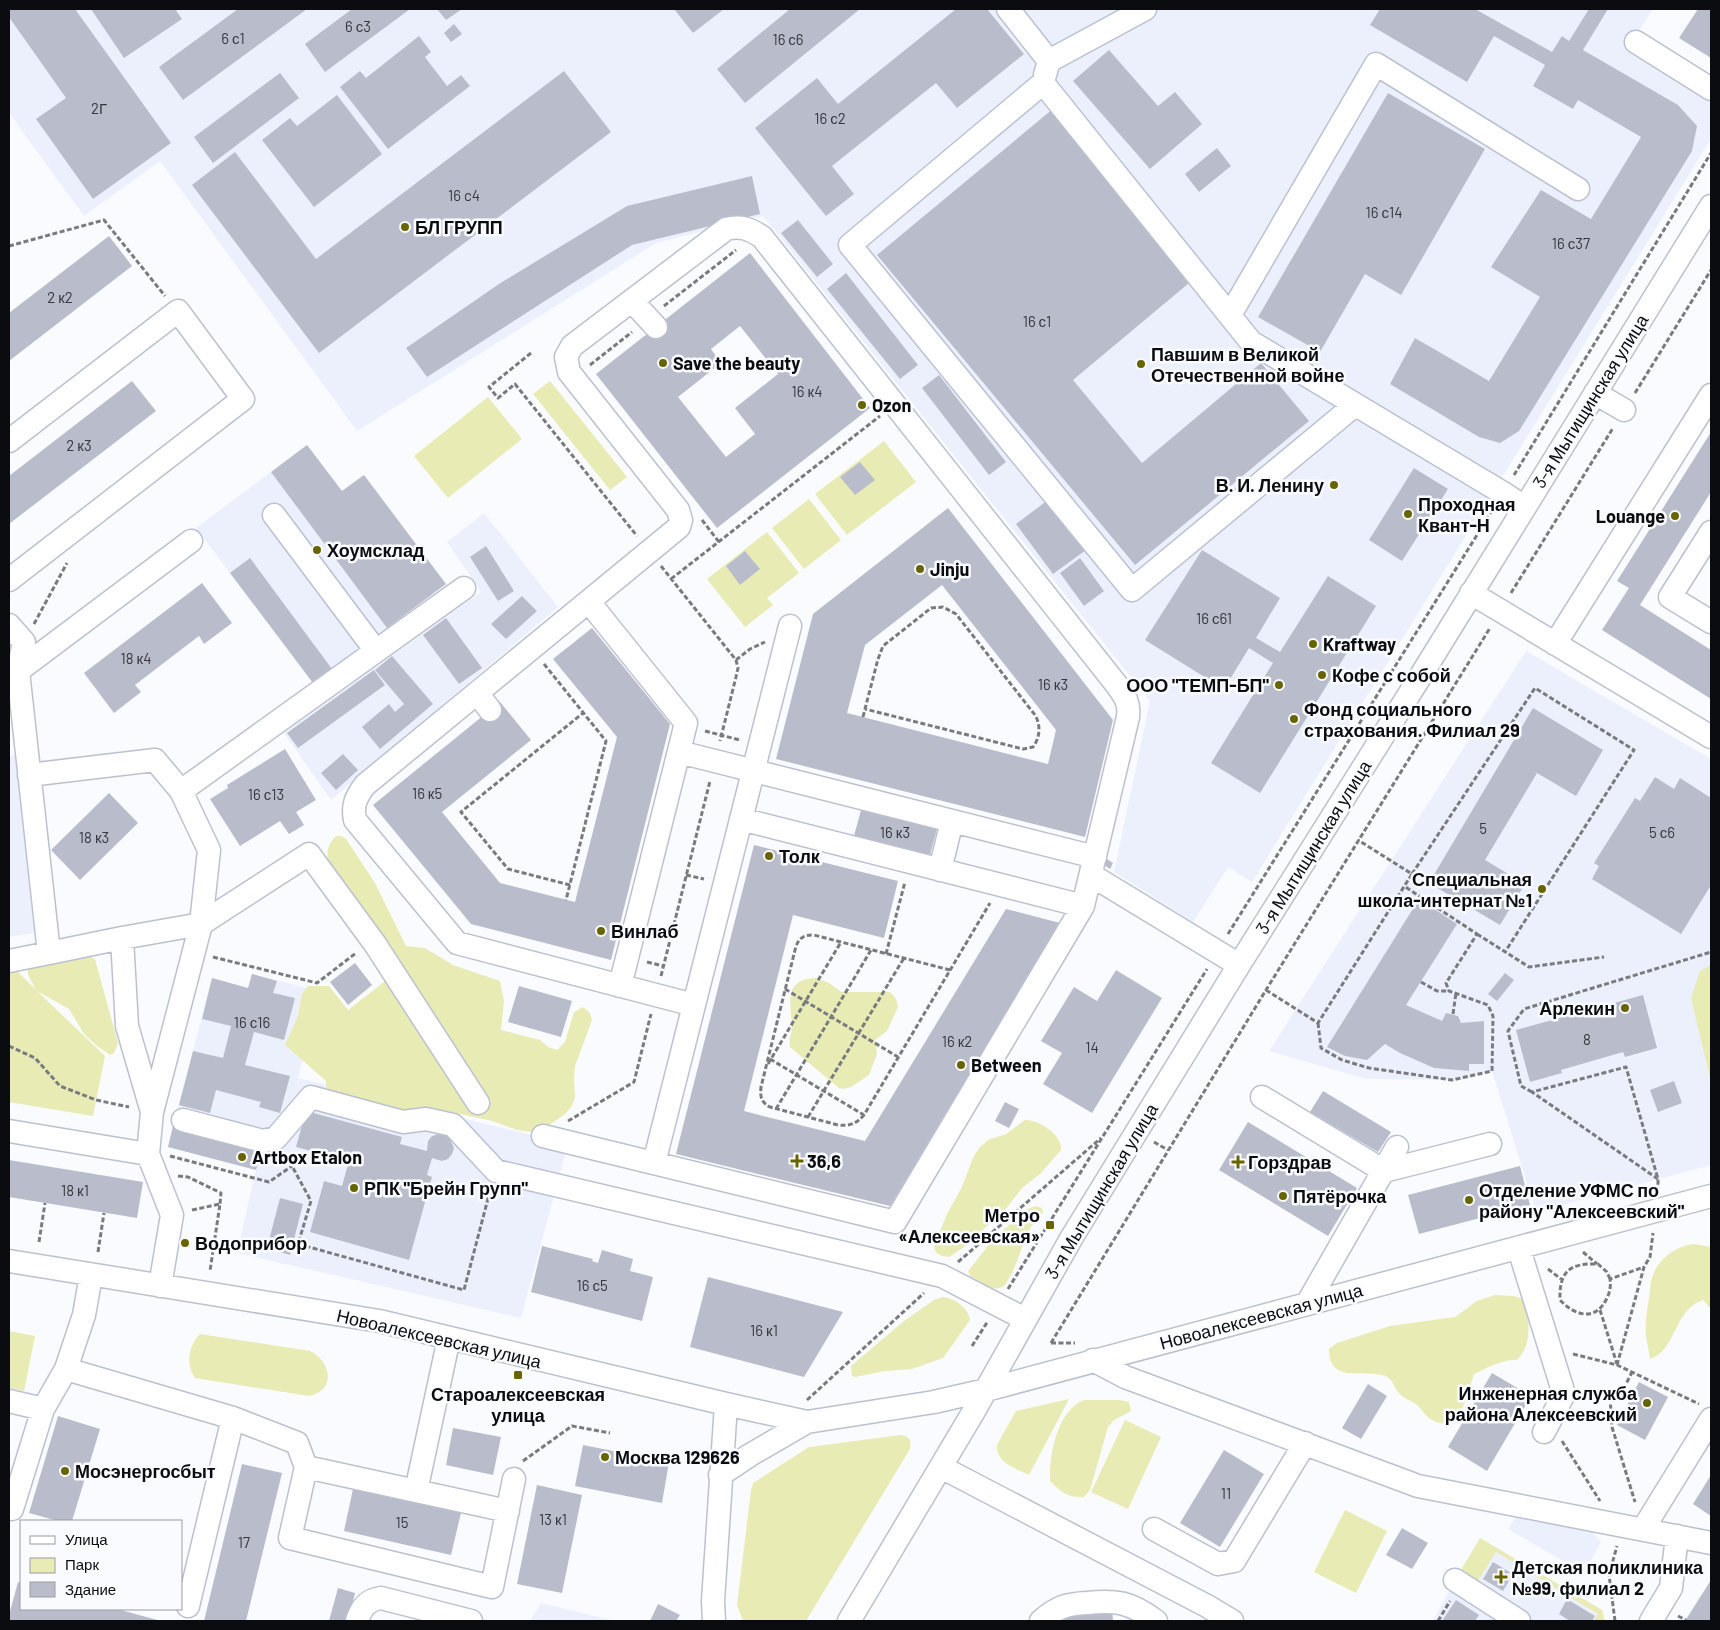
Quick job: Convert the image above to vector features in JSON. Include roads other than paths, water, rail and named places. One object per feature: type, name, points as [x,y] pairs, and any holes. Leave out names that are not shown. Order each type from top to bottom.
[{"type":"street","points":[[1008,9],[1049,61]]},
{"type":"street","points":[[1145,9],[1049,61],[1043,83],[850,245],[1132,590],[1356,404]]},
{"type":"street","points":[[1636,42],[1711,89]]},
{"type":"street","points":[[1230,315],[1376,64],[1578,190]]},
{"type":"street","points":[[1043,83],[1251,342],[1524,507]]},
{"type":"street","name":"3-я Мытищинская улица","points":[[849,1621],[986,1390],[1072,1237],[1238,965],[1420,677],[1711,206]]},
{"type":"street","points":[[543,1136],[895,1222],[1083,906],[1128,717],[1129,708],[1125,696],[762,237],[750,229],[734,227],[726,230],[572,346],[566,357],[569,372],[680,515],[681,520],[678,527],[650,552],[531,648],[484,702],[364,785],[354,802],[353,811],[355,820],[457,943],[694,1005]]},
{"type":"street","points":[[632,300],[652,323]]},
{"type":"street","points":[[9,441],[178,311],[243,399],[9,580]]},
{"type":"street","points":[[1595,393],[1624,410]]},
{"type":"street","points":[[1555,644],[1711,395]]},
{"type":"street","points":[[274,515],[376,651]]},
{"type":"street","points":[[1711,532],[1670,597],[1711,622]]},
{"type":"street","points":[[18,671],[191,541]]},
{"type":"street","points":[[181,791],[464,588]]},
{"type":"street","points":[[1471,593],[1711,736]]},
{"type":"street","points":[[589,602],[685,719],[686,726],[620,986]]},
{"type":"street","points":[[9,625],[24,642],[18,671],[49,953]]},
{"type":"street","points":[[654,1163],[788,632]]},
{"type":"street","points":[[679,752],[952,821],[1093,866],[1238,965]]},
{"type":"street","points":[[30,775],[155,760],[181,791],[209,850],[201,924],[152,1112],[151,1160],[172,1215],[160,1286]]},
{"type":"street","points":[[741,819],[1083,906]]},
{"type":"street","points":[[940,870],[952,821]]},
{"type":"street","points":[[9,961],[201,924],[309,854],[372,940],[478,1103]]},
{"type":"street","points":[[122,938],[127,1026],[152,1112]]},
{"type":"street","points":[[183,1120],[263,1141],[276,1138],[311,1097],[403,1122],[426,1119],[453,1125],[496,1171],[942,1276],[1024,1320]]},
{"type":"street","points":[[1262,1097],[1384,1170],[1490,1144]]},
{"type":"street","points":[[9,1130],[151,1160]]},
{"type":"street","points":[[1307,1304],[1397,1147]]},
{"type":"street","name":"Новоалексеевская улица","points":[[720,1475],[807,1422],[934,1402],[986,1390],[1093,1360],[1519,1249],[1711,1196]]},
{"type":"street","points":[[1519,1249],[1564,1394],[1547,1427]]},
{"type":"street","name":"Новоалексеевская улица","points":[[9,1261],[379,1321],[807,1422]]},
{"type":"street","points":[[12,1509],[42,1410],[66,1369],[84,1316],[91,1275]]},
{"type":"street","points":[[416,1491],[449,1338]]},
{"type":"street","points":[[1093,1360],[1125,1377],[1418,1486],[1711,1544]]},
{"type":"street","points":[[66,1369],[233,1418],[297,1443],[306,1467],[290,1538],[492,1587],[514,1480]]},
{"type":"street","points":[[9,1401],[42,1410]]},
{"type":"street","points":[[714,1621],[712,1601],[726,1404]]},
{"type":"street","points":[[1627,1526],[1707,1412]]},
{"type":"street","points":[[188,1606],[233,1418]]},
{"type":"street","points":[[1154,1529],[1218,1564],[1234,1561],[1305,1443]]},
{"type":"street","points":[[306,1467],[508,1511]]},
{"type":"street","points":[[941,1467],[1207,1606],[1232,1621]]},
{"type":"street","points":[[1651,1621],[1671,1588],[1677,1536]]},
{"type":"street","points":[[1455,1580],[1519,1621]]},
{"type":"street","points":[[357,1621],[362,1608],[366,1604],[381,1598],[472,1621]]},
{"type":"street","points":[[1041,1621],[1050,1613],[1068,1604],[1112,1601],[1139,1610],[1156,1621]]},
{"type":"place","name":"БЛ ГРУПП","points":[[405,227]]},
{"type":"place","name":"Save the beauty","points":[[663,363]]},
{"type":"place","name":"Павшим в Великой Отечественной войне","points":[[1141,364]]},
{"type":"place","name":"Ozon","points":[[862,405]]},
{"type":"place","name":"В. И. Ленину","points":[[1334,485]]},
{"type":"place","name":"Проходная Квант-Н","points":[[1408,514]]},
{"type":"place","name":"Louange","points":[[1675,516]]},
{"type":"place","name":"Хоумсклад","points":[[317,550]]},
{"type":"place","name":"Jinju","points":[[920,569]]},
{"type":"place","name":"Kraftway","points":[[1313,644]]},
{"type":"place","name":"Кофе с собой","points":[[1322,675]]},
{"type":"place","name":"ООО \"ТЕМП-БП\"","points":[[1279,685]]},
{"type":"place","name":"Фонд социального страхования. Филиал 29","points":[[1294,719]]},
{"type":"place","name":"Толк","points":[[769,856]]},
{"type":"place","name":"Специальная школа-интернат №1","points":[[1542,889]]},
{"type":"place","name":"Винлаб","points":[[601,931]]},
{"type":"place","name":"Арлекин","points":[[1625,1008]]},
{"type":"place","name":"Between","points":[[961,1065]]},
{"type":"place","name":"Artbox Etalon","points":[[242,1157]]},
{"type":"place","name":"36,6","points":[[797,1161]]},
{"type":"place","name":"Горздрав","points":[[1238,1162]]},
{"type":"place","name":"РПК \"Брейн Групп\"","points":[[354,1188]]},
{"type":"place","name":"Пятёрочка","points":[[1283,1196]]},
{"type":"place","name":"Отделение УФМС по району \"Алексеевский\"","points":[[1469,1200]]},
{"type":"place","name":"Метро «Алексеевская»","points":[[1050,1225]]},
{"type":"place","name":"Водоприбор","points":[[185,1243]]},
{"type":"place","name":"Староалексеевская улица","points":[[518,1375]]},
{"type":"place","name":"Инженерная служба района Алексеевский","points":[[1647,1403]]},
{"type":"place","name":"Москва 129626","points":[[605,1457]]},
{"type":"place","name":"Мосэнергосбыт","points":[[65,1471]]},
{"type":"place","name":"Детская поликлиника №99, филиал 2","points":[[1501,1577]]}]
